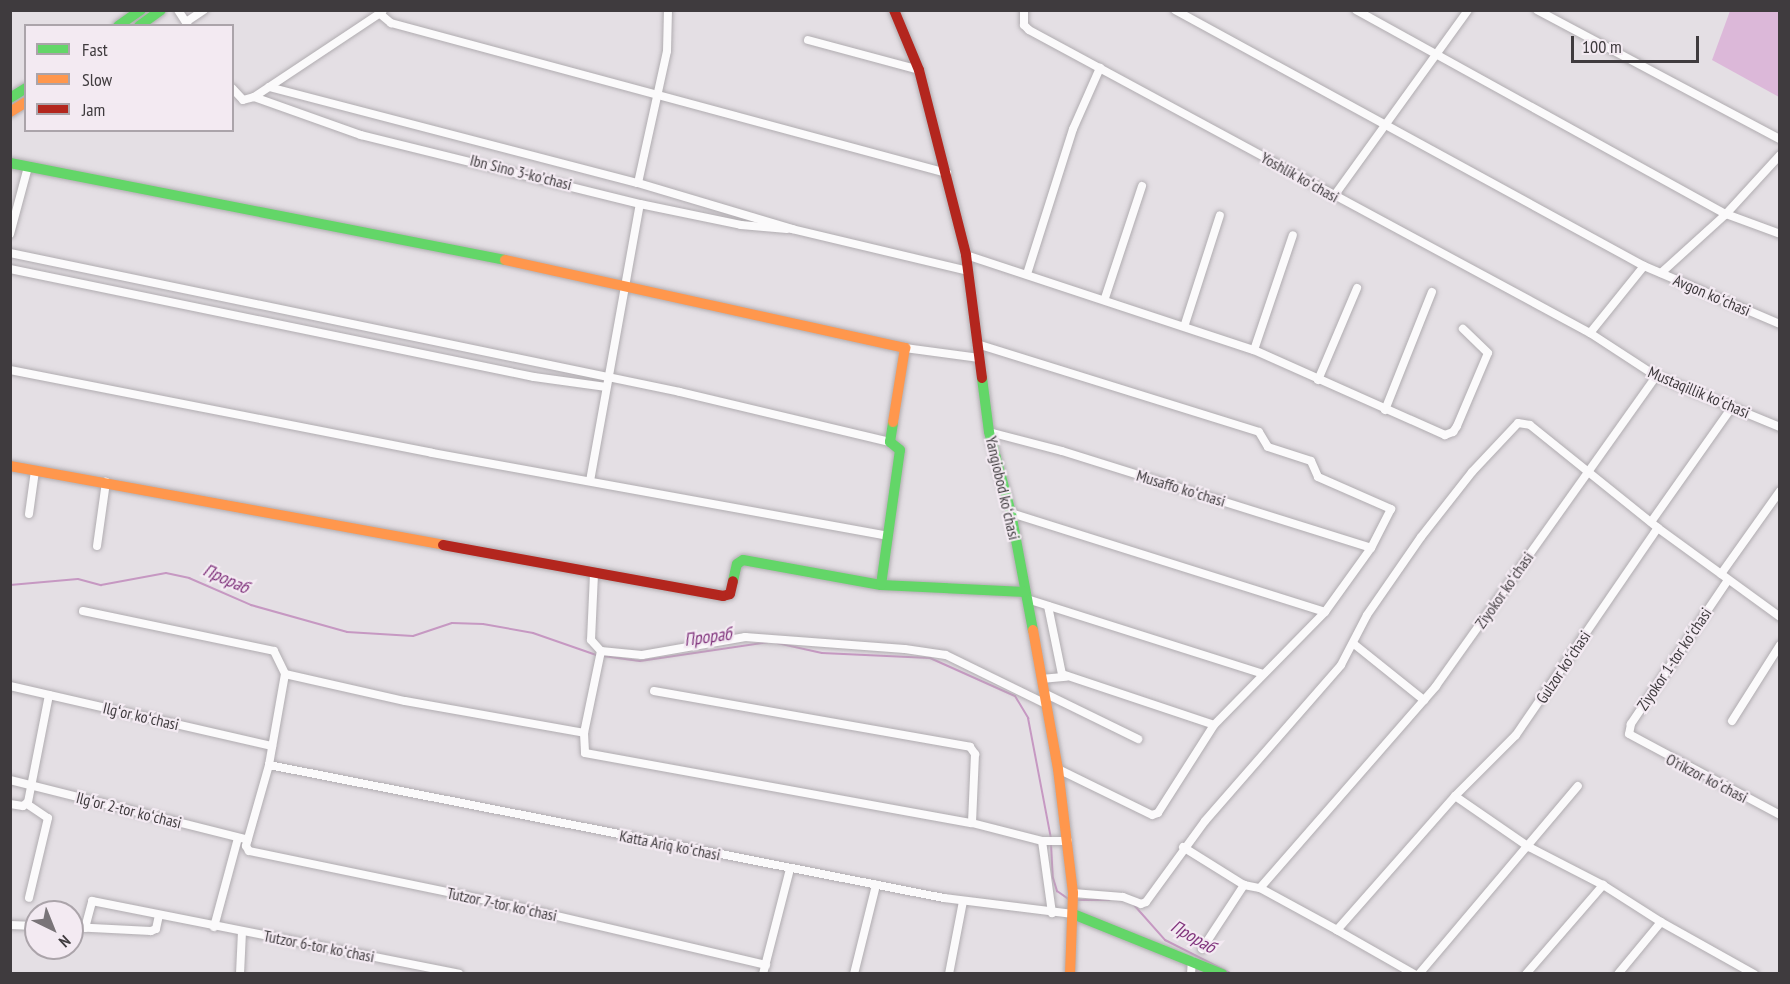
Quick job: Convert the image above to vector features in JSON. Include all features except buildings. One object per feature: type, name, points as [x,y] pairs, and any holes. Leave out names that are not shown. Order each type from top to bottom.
[{"type":"main road","points":[[121,24],[141,10]]},
{"type":"main road","points":[[142,24],[161,10]]},
{"type":"main road","name":"Yangiobod koʻchasi","points":[[894,10],[919,70],[966,255],[989,432],[1011,513],[1058,769],[1073,893],[1070,974]]},
{"type":"main road","points":[[10,98],[24,89]]},
{"type":"main road","points":[[10,112],[24,103]]},
{"type":"main road","points":[[10,163],[461,250],[905,348],[890,442],[900,450],[881,585]]},
{"type":"main road","points":[[10,466],[594,574],[728,596],[737,564],[743,560],[881,585],[1026,596]]},
{"type":"main road","points":[[1073,914],[1144,945],[1222,974]]},
{"type":"street","points":[[178,10],[187,24],[204,10]]},
{"type":"street","points":[[638,183],[668,51],[668,10]]},
{"type":"street","name":"Yoshlik koʻchasi","points":[[1024,10],[1024,25],[1029,30],[1590,333]]},
{"type":"street","points":[[1174,10],[1644,267],[1590,333]]},
{"type":"street","points":[[1356,10],[1726,214],[1779,234]]},
{"type":"street","points":[[1334,196],[1383,123],[1468,10]]},
{"type":"street","points":[[1537,10],[1779,139]]},
{"type":"street","points":[[254,97],[381,12],[391,23],[947,173]]},
{"type":"street","points":[[808,40],[919,70]]},
{"type":"street","points":[[1027,274],[1073,129],[1100,68]]},
{"type":"street","name":"Ibn Sino 3-koʼchasi","points":[[269,87],[638,183],[792,229],[968,271]]},
{"type":"street","name":"Ibn Sino 3-koʼchasi","points":[[234,90],[243,100],[254,97],[361,135],[640,204],[741,225],[792,229]]},
{"type":"street","points":[[1661,273],[1726,214],[1778,159]]},
{"type":"street","points":[[10,234],[28,167]]},
{"type":"street","points":[[1105,298],[1142,186]]},
{"type":"street","points":[[590,481],[623,287],[640,204]]},
{"type":"street","points":[[1185,324],[1220,215]]},
{"type":"street","points":[[1254,350],[1293,236]]},
{"type":"street","points":[[10,253],[87,271],[608,378],[890,442]]},
{"type":"street","points":[[966,255],[1185,324],[1254,350],[1444,435],[1453,432],[1488,353],[1463,329]]},
{"type":"street","name":"Avgon koʻchasi","points":[[1644,267],[1779,324]]},
{"type":"street","points":[[10,268],[534,377],[606,387]]},
{"type":"street","points":[[83,284],[87,271]]},
{"type":"street","points":[[1318,380],[1357,288]]},
{"type":"street","points":[[1385,410],[1432,292]]},
{"type":"street","name":"Mustaqillik koʻchasi","points":[[1590,333],[1656,376],[1779,427]]},
{"type":"street","points":[[977,344],[1259,432],[1268,447],[1311,460],[1318,477],[1391,509],[1371,548],[1325,612],[1214,725],[1172,793],[1152,815],[1058,769]]},
{"type":"street","points":[[905,348],[979,358]]},
{"type":"street","points":[[10,370],[888,536]]},
{"type":"street","name":"Ziyokor koʻchasi","points":[[1260,888],[1424,700],[1656,376]]},
{"type":"street","name":"Gulzor koʻchasi","points":[[1337,930],[1455,796],[1516,735],[1732,407]]},
{"type":"street","points":[[1073,893],[1123,897],[1142,904],[1183,847],[1341,665],[1354,644],[1367,615],[1421,537],[1472,472],[1518,423],[1530,425],[1654,525],[1779,617]]},
{"type":"street","name":"Musaffo koʻchasi","points":[[989,432],[1062,451],[1371,548]]},
{"type":"street","points":[[29,514],[35,471]]},
{"type":"street","points":[[97,546],[106,482]]},
{"type":"street","points":[[1721,574],[1779,491]]},
{"type":"street","points":[[1011,513],[1325,612]]},
{"type":"street","points":[[594,574],[591,640],[600,655],[584,733],[583,749],[590,754],[972,823],[1042,841],[1068,841]]},
{"type":"street","name":"Ziyokor 1-tor koʻchasi","points":[[1634,740],[1629,734],[1631,724],[1728,580]]},
{"type":"street","points":[[1026,596],[1048,606],[1263,674]]},
{"type":"street","points":[[1048,606],[1059,668],[1066,677]]},
{"type":"street","points":[[83,611],[274,651],[285,674],[269,765],[248,840]]},
{"type":"street","points":[[600,655],[642,655],[745,637],[946,655],[1138,739]]},
{"type":"street","points":[[1354,644],[1424,700]]},
{"type":"street","points":[[1732,721],[1779,645]]},
{"type":"street","points":[[285,674],[405,701],[584,733]]},
{"type":"street","points":[[1041,679],[1066,677],[1214,725]]},
{"type":"street","name":"Ilgʻor koʻchasi","points":[[10,686],[272,746]]},
{"type":"street","points":[[654,692],[970,747],[975,754],[972,823]]},
{"type":"street","points":[[27,804],[33,785],[49,694]]},
{"type":"street","name":"O'rikzor koʻchasi","points":[[1634,740],[1779,815]]},
{"type":"street","name":"Katta Ariq koʻchasi","points":[[269,765],[876,885],[963,901],[1073,914]]},
{"type":"street","name":"Ilgʻor 2-tor koʻchasi","points":[[10,780],[248,840]]},
{"type":"street","points":[[1419,974],[1529,847],[1578,786]]},
{"type":"street","points":[[1455,796],[1529,847],[1603,885],[1660,922],[1754,974]]},
{"type":"street","points":[[10,804],[27,804],[48,818],[29,898]]},
{"type":"street","points":[[214,927],[238,838]]},
{"type":"street","name":"Tutzor 7-tor koʻchasi","points":[[248,840],[246,846],[254,853],[510,905],[764,969]]},
{"type":"street","points":[[1042,841],[1052,913]]},
{"type":"street","points":[[1183,847],[1244,885],[1260,888],[1414,974]]},
{"type":"street","points":[[764,969],[790,868]]},
{"type":"street","points":[[854,974],[876,885]]},
{"type":"street","points":[[1202,949],[1244,885]]},
{"type":"street","points":[[1526,974],[1603,885]]},
{"type":"street","name":"Tutzor 6-tor koʻchasi","points":[[85,928],[90,901],[459,974]]},
{"type":"street","points":[[949,974],[963,901]]},
{"type":"street","points":[[85,928],[151,931],[156,929],[159,915]]},
{"type":"street","points":[[1618,974],[1660,922]]},
{"type":"street","points":[[240,974],[242,932]]},
{"type":"street","points":[[1191,974],[1192,961]]},
{"type":"shaded area","points":[[1730,11],[1779,11],[1779,97],[1712,60]]},
{"type":"waterway","name":"Прораб","points":[[10,585],[78,579],[101,585],[166,573],[189,578],[251,605],[347,632],[413,636],[452,623],[483,624],[533,633],[596,655],[640,661],[768,642]]},
{"type":"waterway","name":"Прораб","points":[[777,643],[822,653],[930,658],[1015,696],[1028,718],[1051,839]]},
{"type":"waterway","name":"Прораб","points":[[1051,844],[1053,878],[1057,891],[1070,900]]},
{"type":"waterway","name":"Прораб","points":[[1076,900],[1109,900]]},
{"type":"waterway","name":"Прораб","points":[[1134,905],[1165,940],[1232,974]]},
{"type":"traffic: fast","points":[[121,24],[141,10]]},
{"type":"traffic: fast","points":[[142,24],[161,10]]},
{"type":"traffic: fast","points":[[10,98],[24,89]]},
{"type":"traffic: fast","points":[[10,163],[505,260]]},
{"type":"traffic: fast","points":[[982,378],[989,432],[1011,513],[1033,630]]},
{"type":"traffic: fast","points":[[881,585],[900,450],[890,442],[893,422]]},
{"type":"traffic: fast","points":[[733,581],[737,564],[743,560],[881,585],[1025,592]]},
{"type":"traffic: fast","points":[[1073,914],[1222,974]]},
{"type":"traffic: slow","points":[[10,112],[24,103]]},
{"type":"traffic: slow","points":[[505,260],[905,348],[893,422]]},
{"type":"traffic: slow","points":[[10,466],[443,545]]},
{"type":"traffic: slow","points":[[1033,630],[1058,769],[1073,893],[1070,974]]},
{"type":"traffic: jam","points":[[894,10],[919,70],[966,255],[982,378]]},
{"type":"traffic: jam","points":[[443,545],[723,596],[730,594],[733,581]]}]
